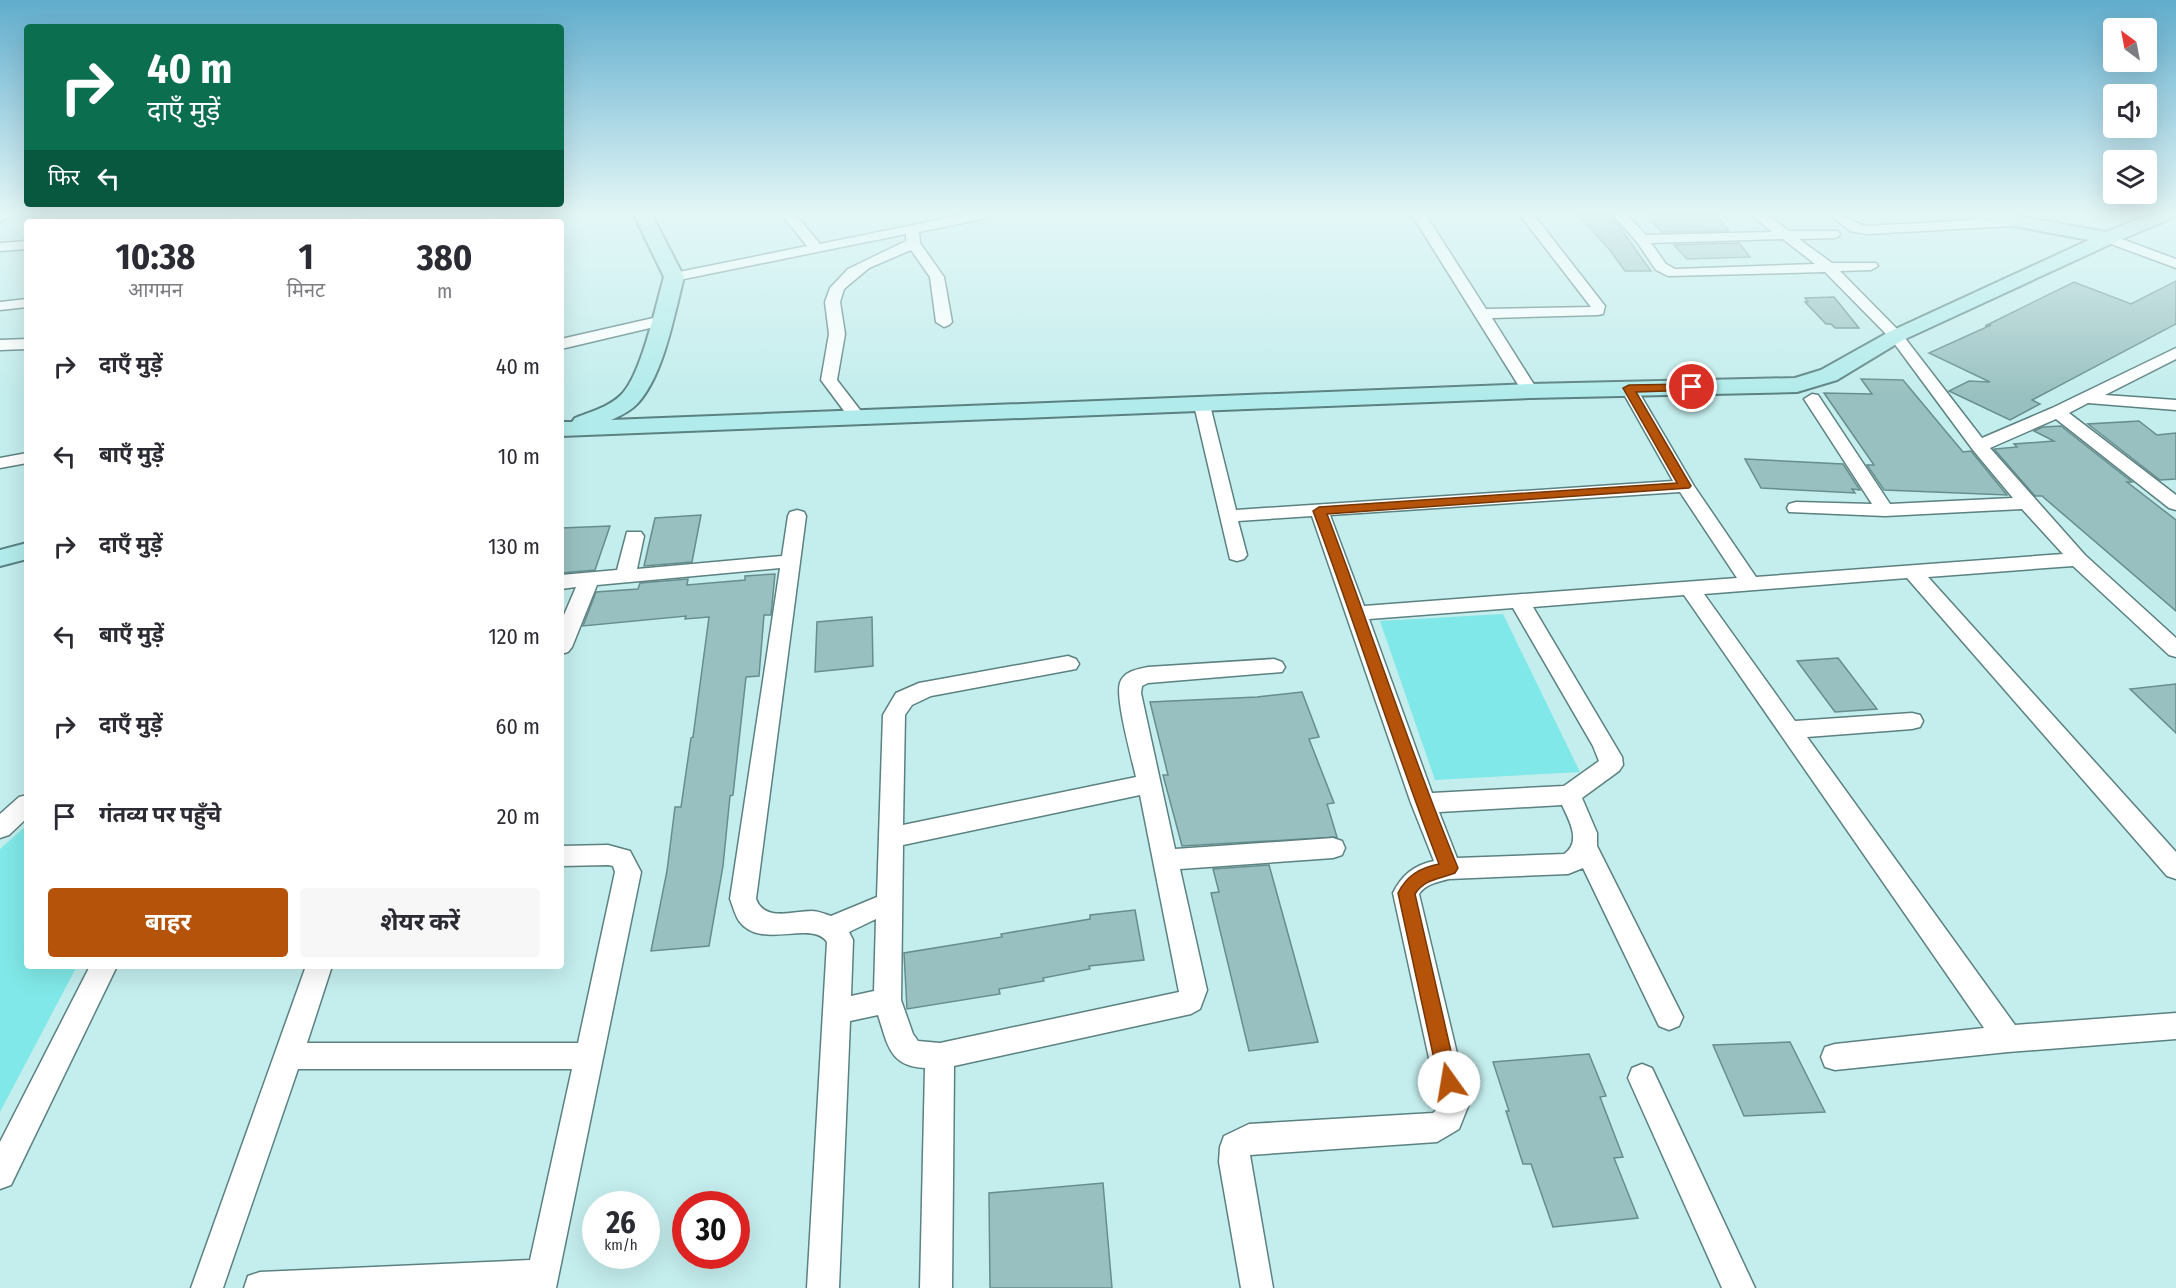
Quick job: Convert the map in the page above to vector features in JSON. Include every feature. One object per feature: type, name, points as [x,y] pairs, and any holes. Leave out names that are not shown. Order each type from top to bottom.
[{"type":"street","points":[[564,428],[605,415],[631,399],[639,388],[662,321],[674,278],[673,275]]},
{"type":"street","points":[[674,278],[688,275]]},
{"type":"street","points":[[851,275],[842,282],[833,297],[837,333],[828,380],[859,419]]},
{"type":"street","points":[[936,275],[944,322]]},
{"type":"street","points":[[1457,275],[1530,391]]},
{"type":"street","points":[[1481,314],[1598,311],[1598,306],[1574,275]]},
{"type":"street","points":[[1836,275],[1896,336],[1979,446],[2027,503],[2078,559],[2176,650]]},
{"type":"street","points":[[564,429],[1530,391],[1807,384],[1828,375],[1896,336],[2030,275]]},
{"type":"street","points":[[0,306],[24,303]]},
{"type":"street","points":[[564,343],[662,321]]},
{"type":"street","points":[[0,345],[24,344]]},
{"type":"street","points":[[1979,446],[2058,412],[2176,352]]},
{"type":"street","points":[[1629,388],[1685,486],[1751,584]]},
{"type":"street","points":[[2082,398],[2176,405]]},
{"type":"street","points":[[1812,399],[1884,510]]},
{"type":"street","points":[[1202,405],[1237,555]]},
{"type":"street","points":[[2058,412],[2176,504]]},
{"type":"street","points":[[0,463],[24,458]]},
{"type":"street","points":[[1228,516],[1685,486]]},
{"type":"street","points":[[1796,508],[1884,510],[2027,503]]},
{"type":"street","points":[[1319,511],[1358,613],[1423,803],[1449,868]]},
{"type":"street","points":[[797,516],[743,898],[749,915],[765,925],[815,922],[832,928],[840,939],[823,1288]]},
{"type":"street","points":[[625,577],[634,536]]},
{"type":"street","points":[[0,558],[24,552]]},
{"type":"street","points":[[1358,613],[2078,559]]},
{"type":"street","points":[[564,582],[792,561]]},
{"type":"street","points":[[1913,572],[2176,869]]},
{"type":"street","points":[[564,640],[589,580]]},
{"type":"street","points":[[1689,588],[2008,1039]]},
{"type":"street","points":[[1423,803],[1569,795],[1611,765],[1610,757],[1519,601]]},
{"type":"street","points":[[1068,664],[927,689],[904,699],[894,715],[887,1000],[901,1042],[911,1054],[940,1056],[1181,1005],[1190,1000],[1193,990],[1167,860],[1148,784],[1130,693],[1131,683],[1138,677],[1148,675],[1275,666]]},
{"type":"street","points":[[1790,730],[1911,721]]},
{"type":"street","points":[[891,838],[1148,784]]},
{"type":"street","points":[[1569,795],[1584,830],[1586,849],[1669,1017]]},
{"type":"street","points":[[0,828],[24,807]]},
{"type":"street","points":[[1167,860],[1334,848]]},
{"type":"street","points":[[1257,1288],[1234,1162],[1235,1147],[1249,1139],[1437,1127],[1449,1119],[1454,1104],[1406,893],[1413,882],[1428,873],[1449,868],[1568,864],[1580,859],[1586,849]]},
{"type":"street","points":[[260,1288],[541,1282],[628,872],[621,858],[608,855],[564,856]]},
{"type":"street","points":[[832,928],[874,908],[890,907]]},
{"type":"street","points":[[0,1174],[102,969]]},
{"type":"street","points":[[207,1288],[318,969]]},
{"type":"street","points":[[836,1012],[887,1000]]},
{"type":"street","points":[[1834,1057],[2008,1039],[2176,1026]]},
{"type":"street","points":[[288,1056],[590,1056]]},
{"type":"street","points":[[936,1288],[940,1056]]},
{"type":"street","points":[[1642,1078],[1739,1288]]},
{"type":"shaded area","points":[[1503,614],[1580,772],[1435,780],[1380,621]]},
{"type":"shaded area","points":[[24,828],[24,969],[75,969],[0,1112],[0,849]]},
{"type":"building","points":[[2176,281],[2176,324],[2032,400],[2040,404],[2010,420],[1949,391],[1969,381],[1990,382],[1929,353],[1991,325],[1985,326],[2074,282],[2131,304]]},
{"type":"building","points":[[1834,297],[1859,328],[1835,328],[1831,324],[1826,324],[1805,302],[1808,302],[1805,298]]},
{"type":"building","points":[[1861,379],[1903,380],[1963,452],[1971,451],[2007,495],[1884,490],[1867,465],[1874,465],[1824,393],[1872,394]]},
{"type":"building","points":[[2139,421],[2157,435],[2176,433],[2176,479],[2160,480],[2088,424]]},
{"type":"building","points":[[2061,426],[2176,520],[2176,611],[2042,496],[2035,496],[1994,449],[2017,447],[2014,444],[2054,441],[2034,431],[2043,427]]},
{"type":"building","points":[[1745,459],[1843,464],[1860,490],[1852,489],[1855,493],[1761,488]]},
{"type":"building","points":[[701,515],[692,562],[644,566],[655,518]]},
{"type":"building","points":[[610,526],[595,570],[564,573],[564,528]]},
{"type":"building","points":[[775,574],[771,615],[764,615],[759,676],[746,677],[733,795],[730,796],[723,866],[709,946],[651,951],[667,871],[675,807],[681,807],[709,617],[685,619],[686,616],[583,626],[596,592],[638,589],[640,583],[688,579],[687,585],[745,580],[745,576]]},
{"type":"building","points":[[872,617],[873,666],[815,672],[817,622]]},
{"type":"building","points":[[1838,658],[1877,709],[1835,712],[1797,661]]},
{"type":"building","points":[[2176,684],[2176,733],[2130,689]]},
{"type":"building","points":[[1302,692],[1319,737],[1309,739],[1334,803],[1327,804],[1337,837],[1182,846],[1163,775],[1168,775],[1150,702],[1257,697]]},
{"type":"building","points":[[1269,865],[1318,1042],[1249,1051],[1211,893],[1219,892],[1213,869]]},
{"type":"building","points":[[1135,910],[1144,960],[1089,966],[1090,969],[1043,978],[1044,981],[999,989],[1000,994],[907,1009],[904,953],[1002,937],[1001,934],[1090,919],[1090,915]]},
{"type":"building","points":[[1790,1042],[1825,1112],[1744,1116],[1713,1045]]},
{"type":"building","points":[[1589,1054],[1606,1096],[1600,1097],[1623,1157],[1614,1158],[1638,1218],[1553,1227],[1531,1164],[1523,1164],[1493,1062]]},
{"type":"building","points":[[1103,1183],[1112,1288],[990,1288],[989,1193]]},
{"type":"route","points":[[1449,1082],[1406,893],[1413,882],[1428,873],[1449,868],[1423,803],[1358,613],[1319,511],[1685,486],[1629,388],[1692,387]]}]
